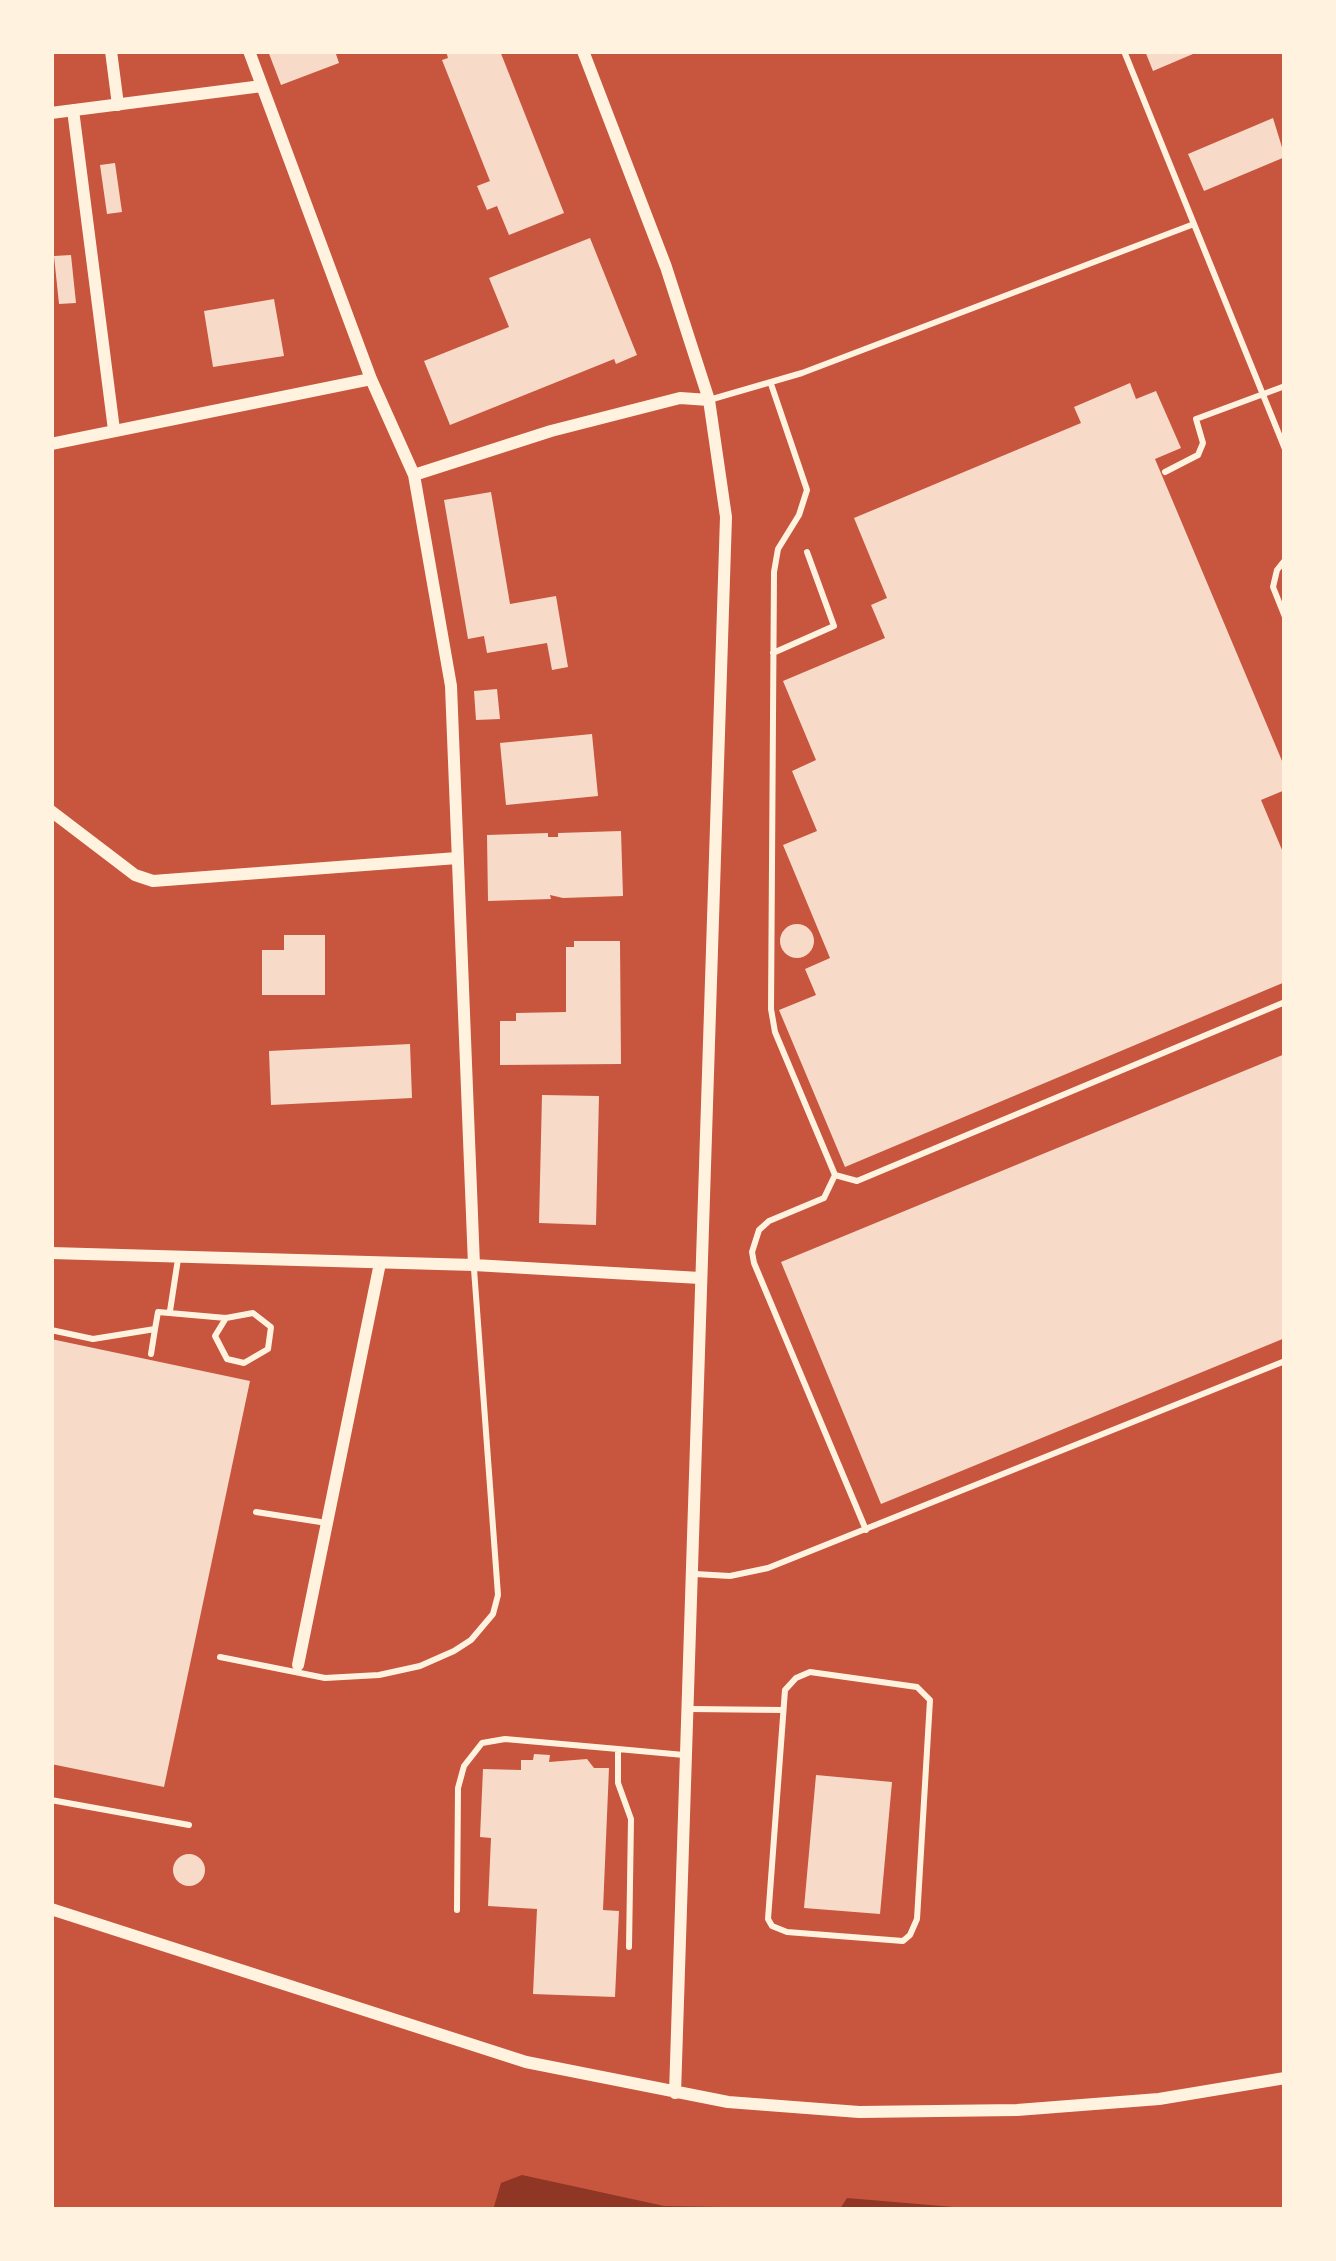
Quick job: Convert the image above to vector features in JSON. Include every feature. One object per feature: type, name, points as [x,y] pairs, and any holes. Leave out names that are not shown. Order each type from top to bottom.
[{"type":"street","points":[[111,51],[118,104]]},
{"type":"street","points":[[249,51],[371,380],[414,475],[451,686],[473,1265]]},
{"type":"street","points":[[583,51],[665,267],[709,400],[726,517],[674,2093]]},
{"type":"street","points":[[51,113],[262,86]]},
{"type":"street","points":[[73,110],[114,430]]},
{"type":"street","points":[[51,444],[371,380]]},
{"type":"street","points":[[414,475],[551,431],[680,398],[709,400]]},
{"type":"street","points":[[51,811],[135,875],[162,883],[457,858]]},
{"type":"street","points":[[51,1253],[473,1265],[700,1278]]},
{"type":"street","points":[[298,1665],[380,1263]]},
{"type":"street","points":[[51,1909],[459,2042],[674,2093],[795,2108],[934,2112],[1160,2099],[1285,2078]]},
{"type":"lane","points":[[1124,51],[1285,449]]},
{"type":"lane","points":[[709,400],[771,384],[1194,224]]},
{"type":"lane","points":[[771,384],[806,490],[804,505],[776,556],[772,1022],[835,1175],[824,1198],[769,1221],[759,1230],[752,1252],[866,1530]]},
{"type":"lane","points":[[1165,472],[1198,455],[1203,443],[1196,419],[1285,386]]},
{"type":"lane","points":[[773,653],[834,626],[807,552]]},
{"type":"lane","points":[[1285,560],[1276,570],[1274,587],[1285,617]]},
{"type":"lane","points":[[835,1175],[857,1181],[1285,1001]]},
{"type":"lane","points":[[170,1312],[178,1255]]},
{"type":"lane","points":[[220,1657],[325,1678],[398,1672],[435,1660],[471,1640],[493,1614],[498,1594],[473,1265]]},
{"type":"lane","points":[[151,1354],[158,1312],[226,1318],[244,1312],[259,1315],[271,1327],[268,1349],[244,1363],[227,1359],[215,1336],[226,1318]]},
{"type":"lane","points":[[51,1330],[93,1339],[155,1329]]},
{"type":"lane","points":[[692,1574],[742,1574],[866,1530],[1285,1361]]},
{"type":"lane","points":[[256,1512],[327,1523]]},
{"type":"lane","points":[[810,1672],[917,1687],[930,1700],[916,1919],[903,1940],[772,1927],[768,1919],[783,1710],[789,1682],[810,1672]]},
{"type":"lane","points":[[686,1709],[783,1710]]},
{"type":"lane","points":[[457,1910],[458,1788],[464,1766],[482,1743],[533,1740],[684,1755]]},
{"type":"lane","points":[[618,1749],[618,1783],[631,1819],[629,1947]]},
{"type":"lane","points":[[51,1801],[189,1825]]},
{"type":"shaded area","points":[[522,2175],[664,2206],[840,2209],[847,2198],[989,2210],[493,2210],[501,2183]]},
{"type":"building","points":[[268,51],[335,51],[339,63],[281,85]]},
{"type":"building","points":[[446,51],[500,51],[564,213],[509,235],[497,206],[487,210],[477,186],[490,181],[442,60],[448,58]]},
{"type":"building","points":[[1145,51],[1200,51],[1153,71]]},
{"type":"building","points":[[1273,118],[1285,157],[1204,191],[1188,154]]},
{"type":"building","points":[[115,163],[122,212],[107,214],[100,165]]},
{"type":"building","points":[[590,238],[637,355],[616,364],[614,359],[450,425],[424,361],[509,327],[489,278]]},
{"type":"building","points":[[71,255],[76,303],[59,304],[54,256]]},
{"type":"building","points":[[274,299],[284,356],[213,367],[204,311]]},
{"type":"building","points":[[1130,383],[1136,399],[1156,391],[1181,448],[1155,459],[1285,768],[1285,790],[1261,800],[1285,857],[1285,982],[845,1167],[779,1010],[816,995],[805,969],[830,958],[783,845],[817,831],[792,771],[816,760],[783,681],[885,638],[871,605],[887,598],[854,518],[1081,423],[1074,407]]},
{"type":"building","points":[[491,492],[510,604],[556,596],[568,667],[552,670],[547,643],[487,653],[484,636],[468,639],[444,500]]},
{"type":"building","points":[[497,689],[500,719],[476,720],[474,691]]},
{"type":"building","points":[[592,734],[598,796],[506,805],[500,743]]},
{"type":"building","points":[[621,831],[623,896],[550,895],[551,899],[488,901],[487,835],[548,833],[548,837],[558,837],[558,833]]},
{"type":"building","points":[[797,924],[809,929],[814,941],[809,953],[797,958],[785,953],[780,941],[785,929]]},
{"type":"building","points":[[284,935],[325,935],[325,995],[262,995],[262,950],[284,950]]},
{"type":"building","points":[[574,941],[620,941],[621,1064],[500,1065],[500,1021],[516,1021],[516,1013],[566,1012],[566,947],[574,947]]},
{"type":"building","points":[[410,1044],[412,1098],[271,1105],[269,1051]]},
{"type":"building","points":[[1285,1054],[1285,1338],[881,1504],[781,1262]]},
{"type":"building","points":[[542,1095],[599,1096],[596,1225],[539,1223]]},
{"type":"building","points":[[51,1339],[250,1381],[164,1787],[51,1764]]},
{"type":"building","points":[[534,1754],[550,1755],[549,1762],[587,1759],[594,1768],[609,1768],[603,1910],[619,1911],[615,1997],[533,1994],[537,1909],[488,1906],[491,1838],[480,1837],[483,1769],[521,1770],[521,1760],[533,1760]]},
{"type":"building","points":[[816,1775],[892,1782],[880,1914],[804,1908]]},
{"type":"building","points":[[189,1854],[200,1859],[205,1870],[200,1881],[189,1886],[178,1881],[173,1870],[178,1859]]}]
